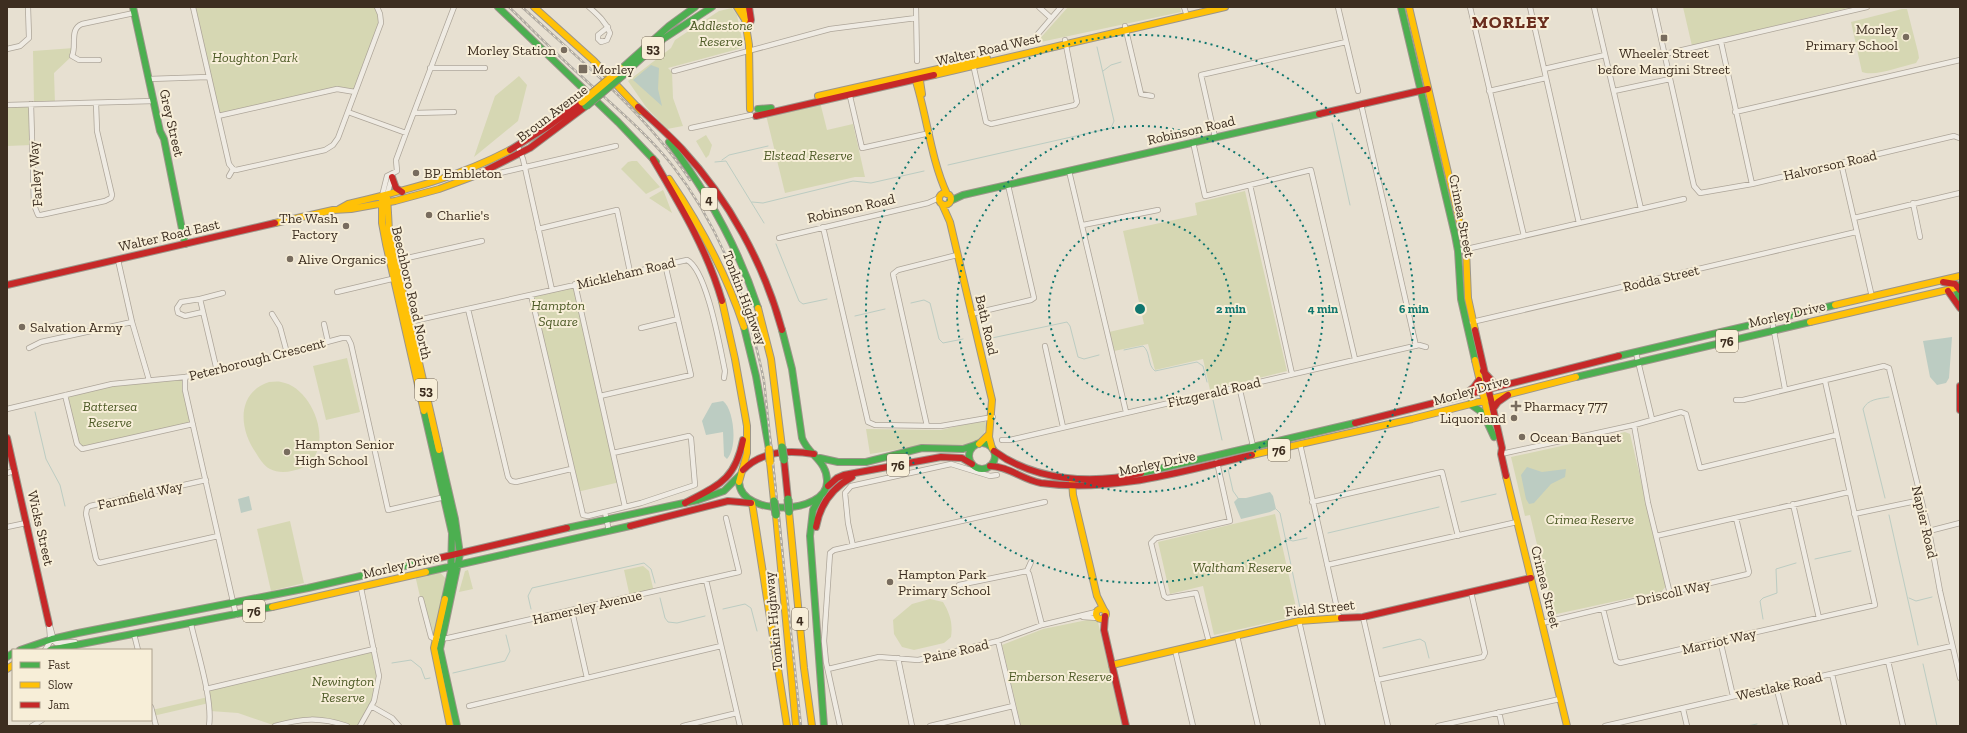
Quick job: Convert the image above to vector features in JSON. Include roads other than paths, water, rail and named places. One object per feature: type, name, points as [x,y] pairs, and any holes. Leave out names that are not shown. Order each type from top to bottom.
[{"type":"main road","name":"Tonkin Highway","points":[[498,7],[618,122],[653,159],[686,203],[707,238],[730,286],[752,350],[769,449],[796,726]]},
{"type":"main road","name":"Tonkin Highway","points":[[534,7],[594,61],[638,107],[674,149],[699,182],[720,218],[741,261],[758,307],[769,347],[776,388],[804,668],[812,726]]},
{"type":"main road","name":"Broun Avenue","points":[[623,71],[669,26],[695,7]]},
{"type":"main road","name":"Broun Avenue","points":[[385,199],[461,182],[562,126],[584,104],[663,39],[712,7]]},
{"type":"main road","points":[[737,7],[747,21]]},
{"type":"main road","points":[[743,7],[749,29],[753,111]]},
{"type":"main road","points":[[749,7],[751,20],[749,29]]},
{"type":"main road","name":"Walter Road West","points":[[753,111],[1066,42],[1205,7]]},
{"type":"main road","name":"Walter Road West","points":[[1186,11],[1225,7]]},
{"type":"main road","name":"Crimea Street","points":[[1401,7],[1466,249],[1469,322],[1479,380],[1485,390]]},
{"type":"main road","name":"Crimea Street","points":[[1408,7],[1458,251],[1461,300],[1483,371],[1494,437],[1501,454],[1567,726]]},
{"type":"main road","name":"Grey Street","points":[[133,10],[160,131],[164,139],[185,244]]},
{"type":"main road","name":"Bath Road","points":[[917,76],[957,255],[992,400],[993,417],[988,435],[977,445]]},
{"type":"main road","name":"Robinson Road","points":[[945,199],[1424,89]]},
{"type":"main road","points":[[638,107],[676,142],[705,176],[736,223],[758,265],[774,302],[787,346],[794,376],[802,438],[806,446],[817,456],[826,470],[828,486]]},
{"type":"main road","name":"Broun Avenue","points":[[385,199],[402,192],[432,184],[463,173],[516,152]]},
{"type":"main road","points":[[653,159],[688,220],[713,274],[734,348],[744,412],[747,443],[746,454],[739,482],[741,491],[752,503],[787,726]]},
{"type":"main road","points":[[392,175],[396,188],[402,192]]},
{"type":"main road","name":"Walter Road East","points":[[337,210],[348,204],[385,199]]},
{"type":"main road","name":"Walter Road East","points":[[7,285],[337,210],[350,210],[370,205],[385,199]]},
{"type":"main road","name":"Beechboro Road North","points":[[385,199],[382,222],[393,261],[447,497],[457,528],[460,554],[448,586],[435,659],[450,726]]},
{"type":"main road","name":"Beechboro Road North","points":[[385,199],[393,261]]},
{"type":"main road","points":[[370,205],[375,208],[382,222]]},
{"type":"main road","name":"Morley Drive","points":[[993,450],[1006,460],[1040,473],[1075,478],[1099,479],[1133,475],[1460,398],[1485,390],[1636,353],[1960,276]]},
{"type":"main road","points":[[1937,282],[1951,283],[1960,287],[1957,291],[1960,303]]},
{"type":"main road","name":"Morley Drive","points":[[990,466],[1000,466],[1032,482],[1074,486],[1118,485],[1412,419],[1517,390],[1960,287]]},
{"type":"main road","points":[[1948,291],[1960,308]]},
{"type":"main road","points":[[1483,371],[1493,382],[1501,386]]},
{"type":"main road","points":[[1460,398],[1474,387],[1479,380]]},
{"type":"main road","points":[[1960,386],[1960,410]]},
{"type":"main road","points":[[1493,409],[1504,397],[1514,393],[1517,390]]},
{"type":"main road","name":"Crimea Street","points":[[1487,399],[1493,409],[1502,448],[1501,454]]},
{"type":"main road","points":[[1470,404],[1479,408],[1486,416],[1494,437]]},
{"type":"main road","points":[[685,503],[720,484],[735,467],[742,446],[744,412]]},
{"type":"main road","points":[[988,435],[993,450],[995,459],[990,466],[978,469],[972,464],[970,452],[977,445],[988,445],[993,450]]},
{"type":"main road","name":"Wicks Street","points":[[7,438],[49,624]]},
{"type":"main road","name":"76","points":[[741,474],[750,462],[768,456],[791,453],[817,456],[837,463],[850,464],[893,456],[926,447],[960,450],[977,445]]},
{"type":"main road","name":"76","points":[[752,503],[762,506],[782,506],[806,502],[820,497],[828,486],[837,478],[940,457],[962,458],[972,464]]},
{"type":"main road","points":[[812,550],[817,519],[830,493],[845,480],[867,471]]},
{"type":"main road","name":"Morley Drive","points":[[52,639],[234,604],[452,556],[605,516],[685,503],[724,491],[741,474]]},
{"type":"main road","points":[[1075,478],[1075,502],[1126,726]]},
{"type":"main road","name":"Beechboro Road North","points":[[447,497],[452,533],[452,556],[456,566],[438,639],[457,726]]},
{"type":"main road","points":[[820,497],[815,504],[813,512],[810,538],[812,550],[816,654],[824,726]]},
{"type":"main road","name":"Morley Drive","points":[[53,649],[191,624],[360,588],[609,531],[728,501],[752,503]]},
{"type":"main road","points":[[457,528],[464,545],[470,551]]},
{"type":"main road","points":[[438,570],[443,574],[448,586]]},
{"type":"main road","name":"Field Street","points":[[1112,665],[1299,621],[1362,617],[1531,578]]},
{"type":"main road","name":"76","points":[[23,649],[52,639]]},
{"type":"street","points":[[7,49],[20,46],[28,40],[28,7]]},
{"type":"street","points":[[193,7],[229,164],[233,169],[240,170],[329,148],[338,138],[380,23],[379,8]]},
{"type":"street","name":"Beechboro Road North","points":[[385,199],[387,176],[392,175],[396,171],[396,160],[454,7]]},
{"type":"street","points":[[589,7],[608,27]]},
{"type":"street","points":[[916,7],[917,61]]},
{"type":"street","points":[[1039,7],[1051,18]]},
{"type":"street","points":[[1037,35],[1061,7]]},
{"type":"street","points":[[1338,7],[1358,91]]},
{"type":"street","points":[[1470,7],[1524,236]]},
{"type":"street","points":[[1530,7],[1579,222]]},
{"type":"street","points":[[1594,7],[1641,209]]},
{"type":"street","points":[[1614,91],[1670,79],[1654,7]]},
{"type":"street","points":[[1665,54],[1867,7]]},
{"type":"street","points":[[99,60],[78,60],[72,56],[74,48],[74,32],[77,27],[82,24],[133,10]]},
{"type":"street","points":[[674,71],[830,29],[916,18]]},
{"type":"street","points":[[1126,28],[1141,94],[1152,96]]},
{"type":"street","points":[[973,63],[986,122],[991,124],[1075,105],[1077,102],[1066,42]]},
{"type":"street","points":[[1215,137],[1201,75],[1346,42]]},
{"type":"street","points":[[1721,42],[1735,112],[1752,184]]},
{"type":"street","points":[[1544,69],[1605,54]]},
{"type":"street","points":[[1735,112],[1960,60]]},
{"type":"street","points":[[430,68],[485,68]]},
{"type":"street","points":[[149,79],[208,77]]},
{"type":"street","points":[[1489,91],[1546,78]]},
{"type":"street","name":"Halvorson Road","points":[[1670,79],[1694,186],[1700,193],[1752,184],[1954,136],[1960,139]]},
{"type":"street","points":[[218,116],[337,89],[355,92]]},
{"type":"street","points":[[849,91],[862,148],[930,133]]},
{"type":"street","points":[[7,105],[154,101]]},
{"type":"street","name":"Farley Way","points":[[31,104],[34,205],[38,214],[42,215],[105,201],[111,198],[112,195],[97,131],[96,103]]},
{"type":"street","points":[[1361,104],[1416,346]]},
{"type":"street","name":"Walter Road West","points":[[691,128],[735,118],[753,111]]},
{"type":"street","points":[[348,112],[406,133]]},
{"type":"street","points":[[414,113],[454,112]]},
{"type":"street","points":[[1193,142],[1205,196],[1311,170],[1355,360]]},
{"type":"street","points":[[500,174],[616,146]]},
{"type":"street","points":[[516,152],[524,169],[552,290]]},
{"type":"street","points":[[1841,163],[1872,297]]},
{"type":"street","points":[[230,176],[233,169]]},
{"type":"street","points":[[1069,171],[1126,412]]},
{"type":"street","points":[[971,314],[1031,300],[1034,298],[1008,185]]},
{"type":"street","points":[[1250,185],[1292,374]]},
{"type":"street","points":[[1854,218],[1960,193]]},
{"type":"street","name":"Robinson Road","points":[[779,238],[945,199]]},
{"type":"street","points":[[1458,251],[1684,199]]},
{"type":"street","points":[[1913,203],[1920,237]]},
{"type":"street","points":[[538,229],[616,210],[630,272]]},
{"type":"street","points":[[1083,226],[1158,210]]},
{"type":"street","points":[[823,227],[867,418],[870,423],[927,426],[949,425],[993,417]]},
{"type":"street","name":"Rodda Street","points":[[1469,322],[1856,232]]},
{"type":"street","points":[[393,261],[482,241]]},
{"type":"street","points":[[927,426],[893,274],[898,270],[957,255]]},
{"type":"street","points":[[118,260],[132,322],[148,380]]},
{"type":"street","name":"Mickleham Road","points":[[407,323],[665,264],[684,260],[690,261],[695,266],[709,299],[725,371],[724,378]]},
{"type":"street","points":[[600,396],[691,375],[665,264]]},
{"type":"street","points":[[337,292],[397,278]]},
{"type":"street","points":[[575,284],[625,507]]},
{"type":"street","points":[[203,312],[185,316],[177,311],[177,306],[181,302],[223,293]]},
{"type":"street","points":[[531,294],[583,515],[605,516],[625,507],[695,485],[691,438],[686,436],[613,453]]},
{"type":"street","points":[[200,299],[217,371]]},
{"type":"street","points":[[468,309],[508,477],[511,481],[516,482],[571,469]]},
{"type":"street","points":[[272,314],[280,327],[287,353]]},
{"type":"street","points":[[641,328],[678,319]]},
{"type":"street","points":[[1772,321],[1785,389]]},
{"type":"street","points":[[29,348],[42,342],[132,322]]},
{"type":"street","points":[[324,324],[328,342]]},
{"type":"street","name":"Peterborough Crescent","points":[[7,409],[112,384],[185,377],[217,371],[342,338],[348,338],[351,344],[388,510],[447,497]]},
{"type":"street","name":"Fitzgerald Road","points":[[1002,440],[1010,440],[1419,345],[1426,347]]},
{"type":"street","points":[[1045,346],[1063,427]]},
{"type":"street","points":[[1636,353],[1652,419]]},
{"type":"street","name":"Napier Road","points":[[1825,381],[1887,366],[1890,371],[1929,531],[1940,590],[1960,678]]},
{"type":"street","points":[[185,377],[185,390],[236,615]]},
{"type":"street","points":[[1736,400],[1743,400],[1785,389],[1825,381],[1854,514],[1921,500]]},
{"type":"street","points":[[1240,386],[1253,446]]},
{"type":"street","points":[[65,395],[77,444],[82,449],[193,424]]},
{"type":"street","points":[[1501,454],[1634,425],[1681,412],[1686,414],[1700,468],[1836,435]]},
{"type":"street","points":[[1634,425],[1656,536],[1670,594]]},
{"type":"street","points":[[1298,436],[1339,618]]},
{"type":"street","points":[[1209,642],[1196,593],[1167,598],[1164,596],[1151,543],[1156,538],[1230,521],[1215,455]]},
{"type":"street","points":[[853,546],[845,504],[845,493],[851,486],[951,464],[990,476],[997,475]]},
{"type":"street","points":[[7,473],[15,471]]},
{"type":"street","points":[[1312,502],[1442,472],[1458,536]]},
{"type":"street","name":"Farmfield Way","points":[[206,480],[90,506],[85,511],[96,559],[99,563],[218,536]]},
{"type":"street","points":[[1656,536],[1849,492]]},
{"type":"street","points":[[840,726],[828,669],[824,641],[828,558],[831,551],[1045,502]]},
{"type":"street","points":[[1793,504],[1819,618]]},
{"type":"street","name":"Marriot Way","points":[[1603,609],[1616,661],[1620,663],[1875,605],[1854,514]]},
{"type":"street","points":[[605,516],[609,531]]},
{"type":"street","name":"Hamersley Avenue","points":[[438,639],[455,637],[739,572],[726,518]]},
{"type":"street","name":"Driscoll Way","points":[[1542,623],[1670,594],[1748,574],[1749,572],[1736,518]]},
{"type":"street","points":[[1327,565],[1517,522]]},
{"type":"street","points":[[7,527],[26,523]]},
{"type":"street","points":[[1929,531],[1960,523]]},
{"type":"street","points":[[1031,562],[1027,571],[1042,625]]},
{"type":"street","points":[[959,585],[1027,571]]},
{"type":"street","points":[[706,580],[740,726]]},
{"type":"street","points":[[360,588],[374,649],[379,680],[376,695],[360,726]]},
{"type":"street","points":[[1377,680],[1483,657],[1485,653],[1471,592]]},
{"type":"street","points":[[421,599],[430,635],[438,639]]},
{"type":"street","points":[[572,610],[587,678]]},
{"type":"street","name":"Paine Road","points":[[828,669],[879,657],[923,659],[998,642],[1042,625],[1082,616],[1100,614]]},
{"type":"street","points":[[1362,617],[1388,726]]},
{"type":"street","points":[[1299,621],[1322,726]]},
{"type":"street","name":"Wicks Street","points":[[49,624],[53,633],[52,639]]},
{"type":"street","points":[[191,624],[210,708],[209,726]]},
{"type":"street","points":[[134,634],[138,649]]},
{"type":"street","points":[[1237,636],[1258,726]]},
{"type":"street","points":[[46,649],[52,639],[56,643],[62,644],[80,643]]},
{"type":"street","points":[[1720,640],[1733,696]]},
{"type":"street","points":[[998,642],[1018,726]]},
{"type":"street","points":[[469,706],[722,646]]},
{"type":"street","name":"Westlake Road","points":[[1605,726],[1628,723],[1733,696],[1952,646]]},
{"type":"street","points":[[206,689],[374,649]]},
{"type":"street","points":[[1175,650],[1194,726]]},
{"type":"street","points":[[898,658],[912,726]]},
{"type":"street","points":[[1888,661],[1903,726]]},
{"type":"street","points":[[1832,674],[1844,726]]},
{"type":"street","points":[[1776,686],[1786,726]]},
{"type":"street","points":[[1438,726],[1560,699]]},
{"type":"street","points":[[371,706],[392,718],[399,726]]},
{"type":"street","points":[[930,726],[1013,706]]},
{"type":"street","points":[[1683,708],[1687,726]]},
{"type":"street","points":[[152,711],[156,726]]},
{"type":"street","points":[[1499,712],[1502,726]]},
{"type":"street","points":[[683,726],[737,714]]},
{"type":"street","points":[[275,726],[300,720],[324,719],[347,726]]},
{"type":"street","points":[[300,720],[300,726]]},
{"type":"waterway","points":[[948,165],[1111,128],[1114,121],[1097,47]]},
{"type":"waterway","points":[[1103,71],[1111,65],[1121,62]]},
{"type":"waterway","points":[[1332,123],[1350,205]]},
{"type":"waterway","points":[[722,160],[729,155],[768,146]]},
{"type":"waterway","points":[[715,162],[726,161],[764,223]]},
{"type":"waterway","points":[[752,202],[763,203],[853,181],[871,183],[924,171]]},
{"type":"waterway","points":[[776,244],[799,301],[803,304],[827,299]]},
{"type":"waterway","points":[[911,303],[924,300],[930,303],[939,339],[943,343],[963,339]]},
{"type":"waterway","points":[[855,316],[885,309]]},
{"type":"waterway","points":[[992,338],[1067,322],[1070,326],[1078,357],[1084,359],[1099,355]]},
{"type":"waterway","points":[[1124,350],[1143,346],[1155,371],[1197,362],[1203,366],[1207,382]]},
{"type":"waterway","points":[[1885,498],[1863,409],[1871,401],[1889,397]]},
{"type":"waterway","points":[[1213,400],[1222,440]]},
{"type":"waterway","points":[[35,412],[46,459],[60,485],[65,506]]},
{"type":"waterway","points":[[1228,469],[1233,491],[1238,498]]},
{"type":"waterway","points":[[1461,502],[1496,494]]},
{"type":"waterway","points":[[1328,533],[1439,507]]},
{"type":"waterway","points":[[1276,509],[1280,513],[1300,608]]},
{"type":"waterway","points":[[1889,515],[1918,645]]},
{"type":"waterway","points":[[1286,539],[1293,541],[1307,538]]},
{"type":"waterway","points":[[1815,559],[1851,551]]},
{"type":"waterway","points":[[531,609],[528,596],[532,588],[644,563],[651,569],[655,583]]},
{"type":"waterway","points":[[1763,619],[1760,601],[1763,598],[1777,593],[1776,569],[1796,563]]},
{"type":"waterway","points":[[1909,598],[1916,601],[1932,597]]},
{"type":"waterway","points":[[660,598],[665,618],[668,622],[677,623],[705,616]]},
{"type":"waterway","points":[[723,609],[745,604],[751,608],[757,631]]},
{"type":"waterway","points":[[453,673],[505,661],[510,651],[506,635]]},
{"type":"waterway","points":[[1383,648],[1420,639],[1425,642],[1429,658]]},
{"type":"waterway","points":[[392,663],[411,660],[421,668],[425,679],[430,678]]},
{"type":"waterway","points":[[1923,664],[1937,726]]},
{"type":"waterway","points":[[1747,726],[1757,724]]},
{"type":"railway","points":[[509,7],[561,58],[639,129],[662,153],[690,189],[719,241],[731,268],[750,323],[764,381],[801,726]]},
{"type":"railway","points":[[522,7],[633,110],[653,132],[690,180]]},
{"type":"place","name":"Morley Primary School","points":[[1906,37]]},
{"type":"place","name":"Wheeler Street before Mangini Street","points":[[1664,38]]},
{"type":"place","name":"Morley Station","points":[[564,50]]},
{"type":"place","name":"Morley","points":[[583,69]]},
{"type":"place","name":"BP Embleton","points":[[416,173]]},
{"type":"place","name":"Charlie's","points":[[429,215]]},
{"type":"place","name":"The Wash Factory","points":[[346,226]]},
{"type":"place","name":"Alive Organics","points":[[290,259]]},
{"type":"place","name":"Salvation Army","points":[[22,327]]},
{"type":"place","name":"Pharmacy 777","points":[[1516,406]]},
{"type":"place","name":"Liquorland","points":[[1514,418]]},
{"type":"place","name":"Ocean Banquet","points":[[1522,437]]},
{"type":"place","name":"Hampton Senior High School","points":[[287,452]]},
{"type":"place","name":"Hampton Park Primary School","points":[[890,582]]},
{"type":"district","name":"MORLEY","points":[[1511,22]]},
{"type":"park label","name":"Addlestone Reserve","points":[[721,34]]},
{"type":"park label","name":"Houghton Park","points":[[255,57]]},
{"type":"park label","name":"Elstead Reserve","points":[[808,155]]},
{"type":"park label","name":"Hampton Square","points":[[558,314]]},
{"type":"park label","name":"Battersea Reserve","points":[[110,414]]},
{"type":"park label","name":"Crimea Reserve","points":[[1590,519]]},
{"type":"park label","name":"Waltham Reserve","points":[[1242,567]]},
{"type":"park label","name":"Emberson Reserve","points":[[1060,676]]},
{"type":"park label","name":"Newington Reserve","points":[[343,690]]}]
